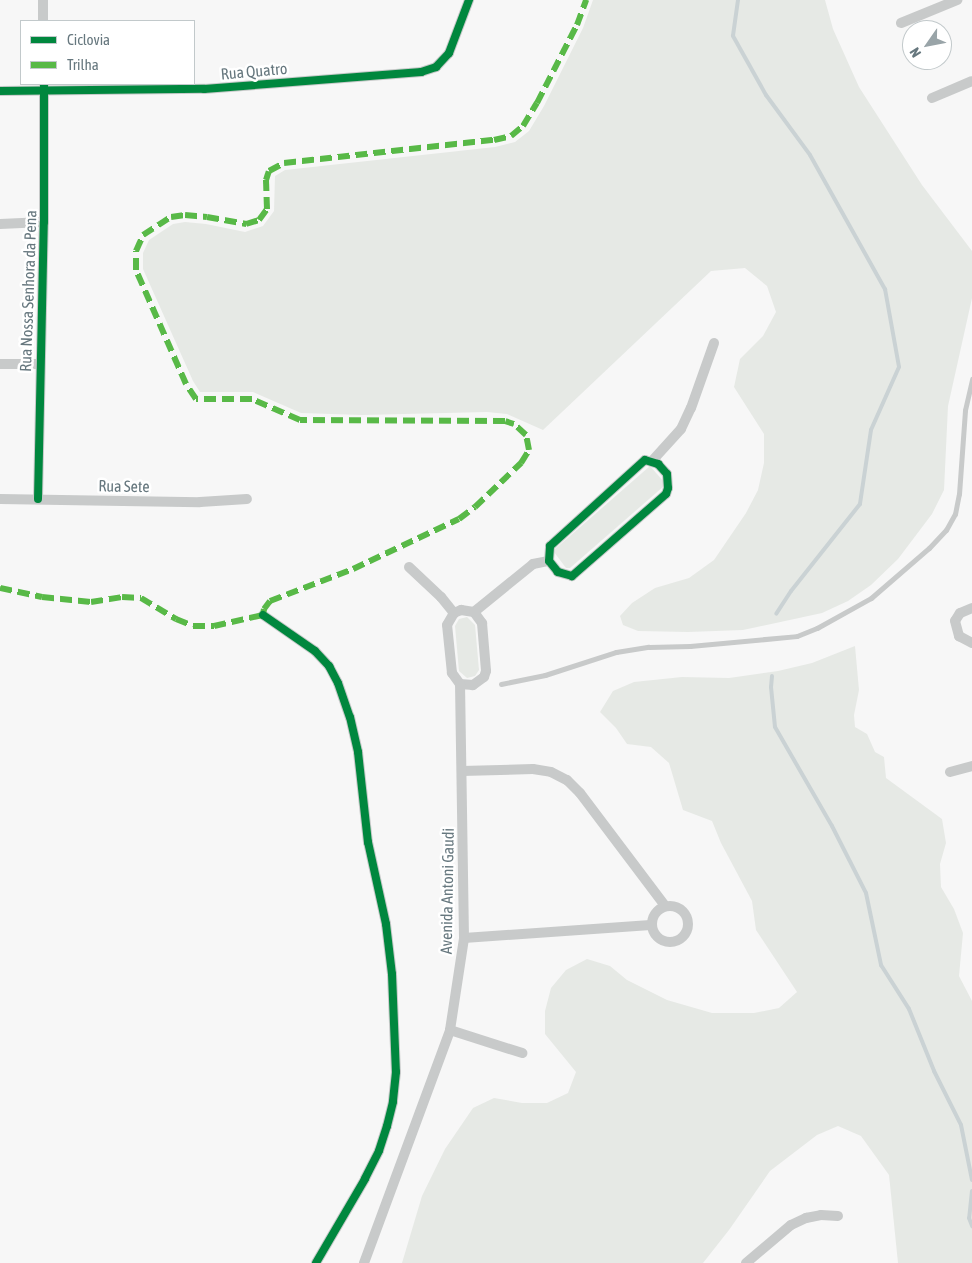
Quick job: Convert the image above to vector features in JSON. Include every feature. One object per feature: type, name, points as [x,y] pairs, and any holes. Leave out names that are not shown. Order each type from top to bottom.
[{"type":"street","points":[[42,0],[43,20]]},
{"type":"street","name":"Rua Quatro","points":[[0,91],[44,88],[204,89],[420,72],[436,66],[450,53],[469,0]]},
{"type":"street","points":[[901,22],[957,0]]},
{"type":"street","points":[[932,98],[972,81]]},
{"type":"street","name":"Rua Nossa Senhora da Pena","points":[[38,499],[44,222],[44,88]]},
{"type":"street","points":[[0,224],[44,222]]},
{"type":"street","points":[[652,461],[684,422],[691,408],[714,343]]},
{"type":"street","points":[[0,364],[40,364]]},
{"type":"street","points":[[645,460],[658,464],[667,474],[668,488],[666,494],[572,576],[558,572],[549,560],[550,546],[645,460]]},
{"type":"street","name":"Rua Sete","points":[[0,499],[200,502],[248,499]]},
{"type":"street","points":[[474,612],[533,564],[549,560]]},
{"type":"street","points":[[409,567],[441,597],[454,613]]},
{"type":"street","points":[[972,608],[960,613],[956,621],[959,636],[972,643]]},
{"type":"street","points":[[461,610],[474,612],[482,623],[486,671],[480,682],[466,686],[460,684],[452,673],[448,625],[454,613],[461,610]]},
{"type":"street","points":[[263,615],[315,651],[329,666],[347,709],[358,752],[368,842],[386,924],[392,974],[396,1072],[393,1102],[387,1126],[379,1151],[365,1179],[316,1263]]},
{"type":"street","name":"Avenida Antoni Gaudi","points":[[364,1263],[450,1030],[464,938],[460,684]]},
{"type":"street","points":[[950,772],[972,766]]},
{"type":"street","points":[[462,772],[532,770],[550,772],[567,780],[580,792],[665,906]]},
{"type":"street","points":[[665,906],[678,908],[686,917],[688,923],[684,935],[674,942],[668,942],[656,937],[651,925],[655,913],[665,906]]},
{"type":"street","points":[[464,938],[651,925]]},
{"type":"street","points":[[450,1030],[522,1053]]},
{"type":"street","points":[[746,1263],[791,1225],[806,1218],[821,1215],[838,1216]]},
{"type":"lane","points":[[501,684],[545,675],[616,652],[649,647],[690,646],[797,636],[817,628],[871,598],[929,548],[946,530],[955,514],[959,494],[965,410],[972,379]]},
{"type":"shaded area","points":[[593,0],[825,0],[833,29],[859,87],[922,185],[972,251],[972,298],[948,406],[944,490],[932,514],[898,559],[871,585],[848,601],[822,613],[743,630],[688,632],[638,631],[623,625],[620,616],[632,603],[655,588],[689,578],[714,560],[746,513],[758,490],[764,463],[764,434],[734,387],[740,359],[763,336],[776,312],[767,286],[745,268],[711,271],[543,430],[507,414],[487,412],[362,415],[301,413],[253,392],[200,392],[193,381],[143,269],[143,253],[149,240],[173,224],[185,222],[206,224],[245,232],[263,226],[274,211],[275,176],[285,170],[495,147],[515,142],[529,131],[544,106],[583,28]]},
{"type":"shaded area","points":[[650,466],[664,482],[664,486],[570,568],[566,568],[554,552],[555,549]]},
{"type":"shaded area","points":[[467,617],[475,625],[479,670],[475,676],[467,678],[459,671],[455,626],[459,619]]},
{"type":"shaded area","points":[[855,646],[859,690],[854,715],[855,727],[867,734],[875,752],[884,757],[886,778],[942,819],[946,843],[940,864],[941,887],[954,909],[963,933],[959,976],[972,1001],[972,1263],[898,1263],[889,1175],[861,1136],[838,1126],[817,1135],[770,1171],[729,1230],[703,1263],[402,1263],[422,1196],[445,1149],[473,1108],[494,1098],[522,1103],[547,1103],[568,1093],[576,1072],[545,1034],[545,1011],[551,988],[566,970],[587,959],[610,966],[627,980],[667,1000],[712,1013],[754,1013],[779,1008],[797,992],[756,930],[752,901],[721,843],[712,821],[683,810],[669,763],[651,747],[627,744],[616,728],[600,712],[613,691],[634,682],[682,677],[729,678],[778,671],[812,663]]},
{"type":"waterway","points":[[738,0],[733,36],[766,95],[810,155],[885,289],[899,367],[871,430],[860,504],[791,591],[776,614]]},
{"type":"waterway","points":[[772,676],[771,687],[775,727],[832,826],[866,893],[881,965],[909,1009],[934,1071],[961,1125],[972,1180]]},
{"type":"waterway","points":[[972,1191],[969,1218],[972,1226]]},
{"type":"marked path","points":[[0,588],[42,597],[91,602],[122,597],[141,598],[176,619],[193,626],[214,626],[263,615],[264,609],[270,601],[353,569],[459,519],[475,507],[521,463],[529,450],[526,435],[514,424],[505,421],[300,420],[252,399],[196,399],[186,384],[136,270],[136,251],[143,235],[171,217],[185,215],[207,217],[246,224],[259,220],[267,209],[266,180],[269,171],[284,163],[494,140],[511,136],[523,126],[537,103],[577,25],[586,0]]},
{"type":"cycle path","points":[[0,91],[204,89],[421,72],[436,67],[449,53],[469,0]]},
{"type":"cycle path","points":[[38,499],[44,222],[44,85]]},
{"type":"cycle path","points":[[645,460],[658,464],[667,474],[668,488],[666,494],[572,576],[558,572],[549,561],[550,546],[645,460]]},
{"type":"cycle path","points":[[263,615],[315,651],[329,666],[338,683],[350,717],[358,752],[368,842],[386,924],[392,974],[396,1072],[393,1102],[387,1126],[379,1151],[365,1179],[316,1263]]}]
